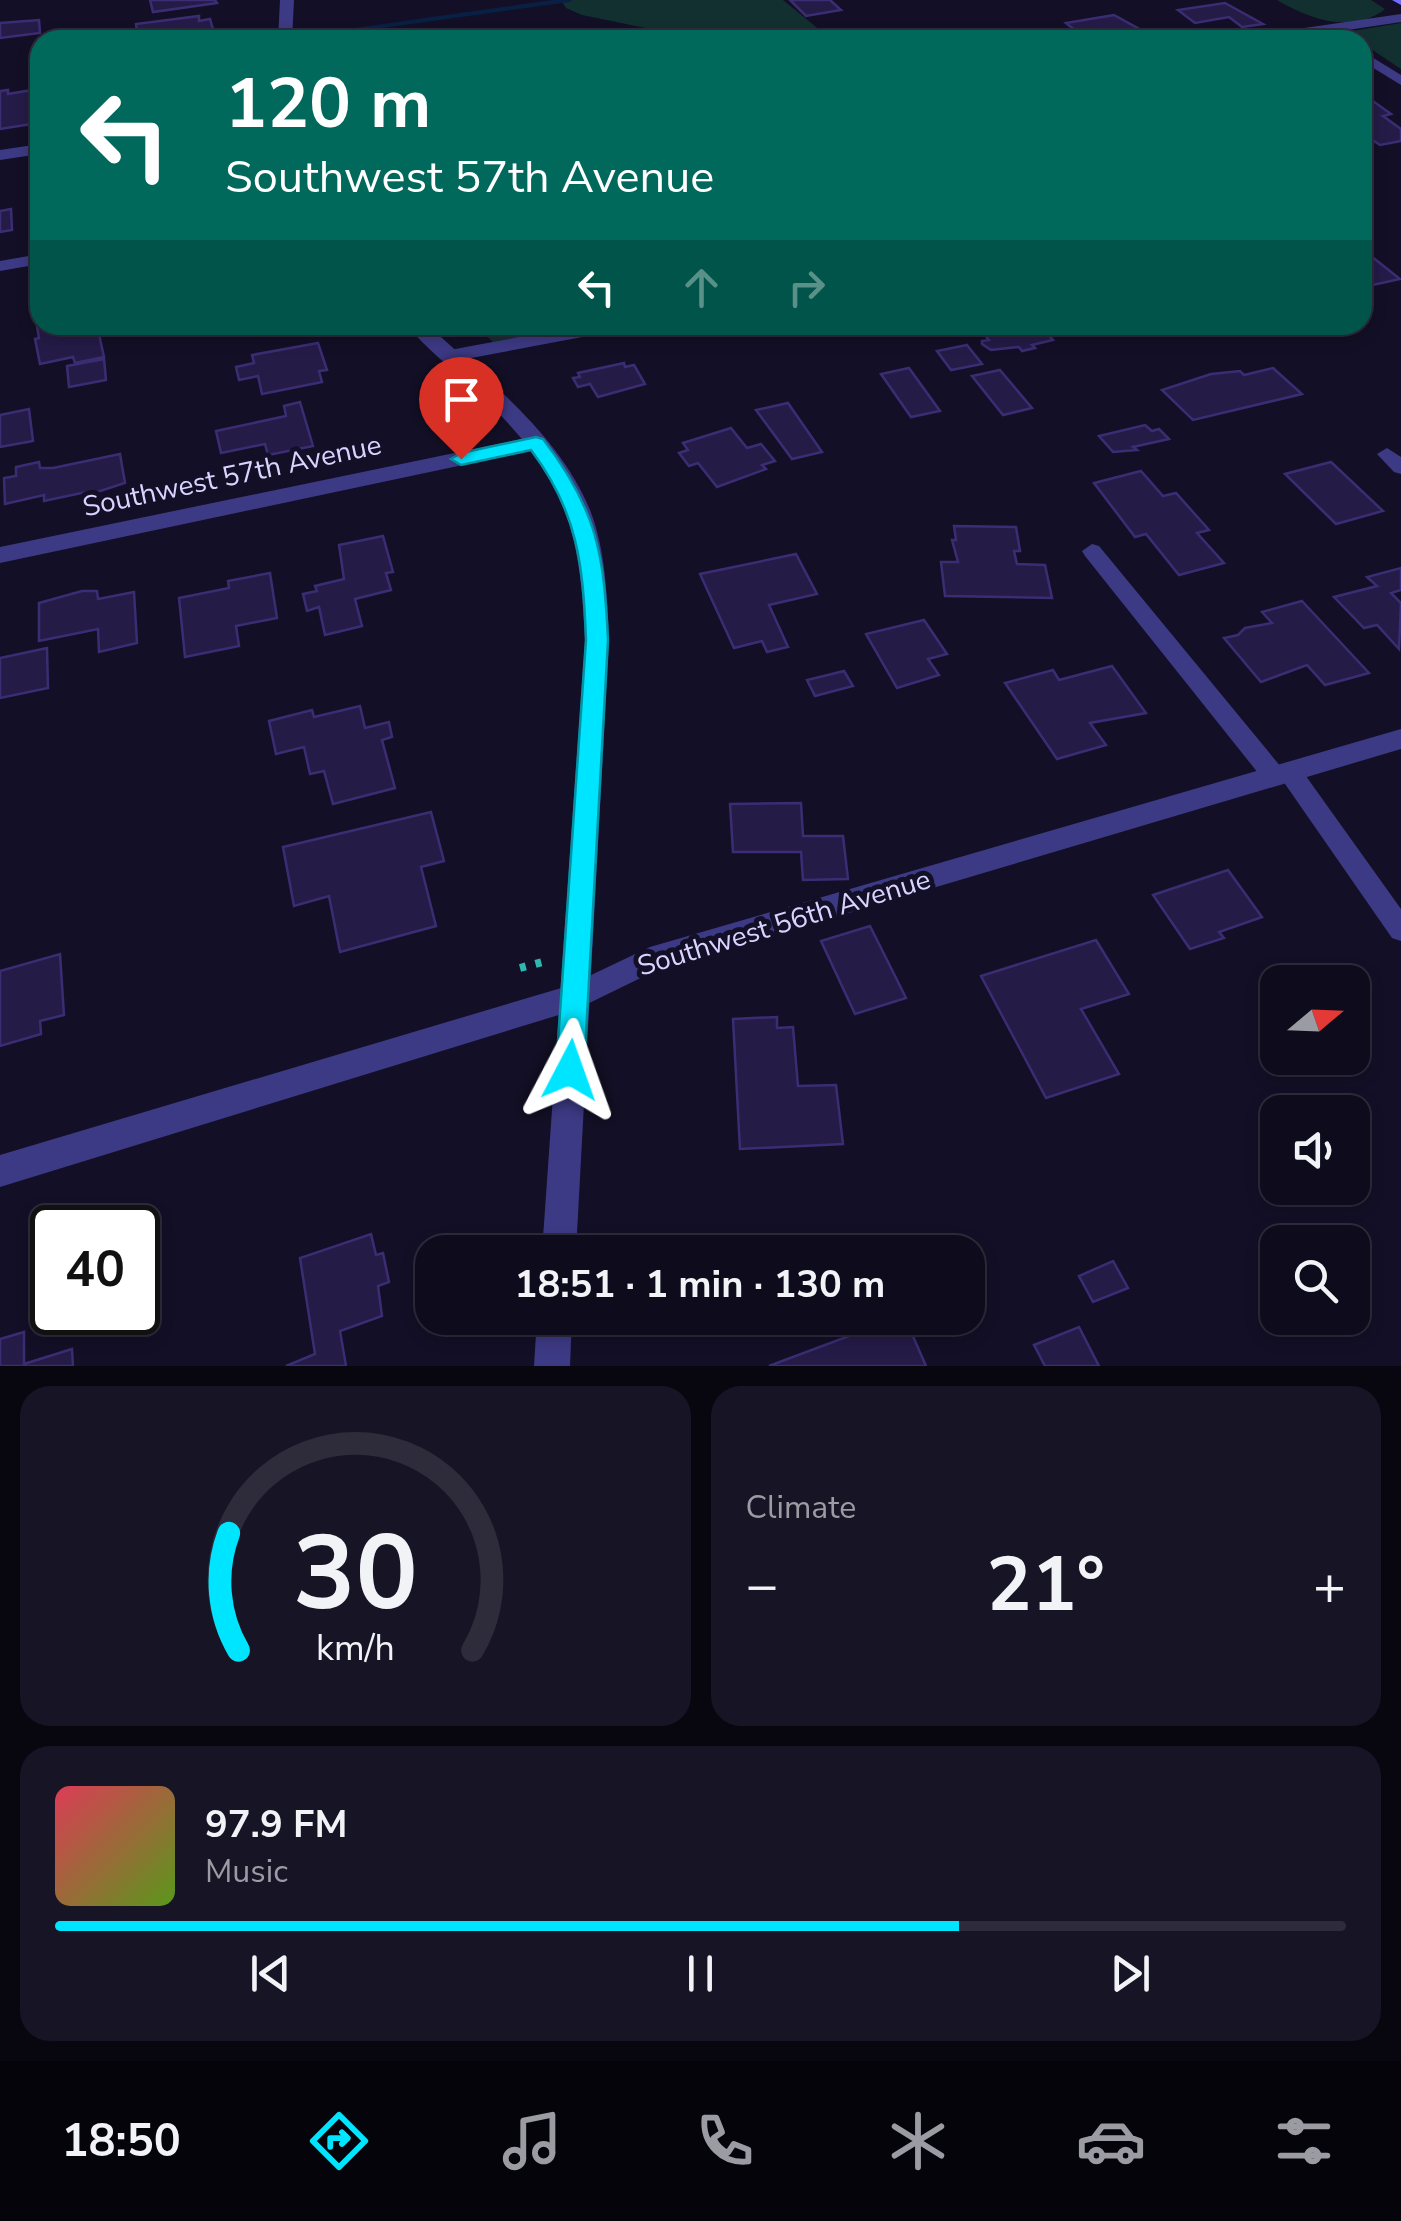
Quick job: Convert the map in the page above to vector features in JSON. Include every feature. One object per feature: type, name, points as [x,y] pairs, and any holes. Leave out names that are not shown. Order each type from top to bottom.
[{"type":"street","points":[[285,30],[286,0]]},
{"type":"street","points":[[1317,30],[1401,18]]},
{"type":"street","points":[[0,155],[30,150]]},
{"type":"street","points":[[0,266],[30,261]]},
{"type":"street","points":[[428,335],[536,443],[564,480],[579,511],[594,572],[597,640],[560,1235]]},
{"type":"street","points":[[450,356],[561,335]]},
{"type":"street","name":"Southwest 57th Avenue","points":[[0,556],[536,443]]},
{"type":"street","name":"Southwest 56th Avenue","points":[[0,1171],[575,997],[650,960],[1401,739]]},
{"type":"street","points":[[552,1366],[554,1335]]},
{"type":"lane","points":[[1372,62],[1401,81]]},
{"type":"lane","points":[[1092,552],[1282,774],[1401,930]]},
{"type":"green space","points":[[561,0],[783,0],[820,30],[655,30],[566,8]]},
{"type":"green space","points":[[1277,0],[1371,0],[1385,9],[1372,17],[1345,23],[1317,18]]},
{"type":"green space","points":[[1401,23],[1401,69],[1372,50],[1372,30],[1358,30]]},
{"type":"green space","points":[[486,335],[530,335],[493,342]]},
{"type":"building","points":[[150,0],[215,0],[217,3],[153,12]]},
{"type":"building","points":[[790,0],[830,0],[841,10],[806,16]]},
{"type":"building","points":[[1225,3],[1263,24],[1242,27],[1229,17],[1195,23],[1178,10]]},
{"type":"building","points":[[1114,15],[1141,30],[1075,30],[1066,23]]},
{"type":"building","points":[[199,16],[199,21],[210,19],[213,30],[137,30],[136,24]]},
{"type":"building","points":[[39,20],[40,30],[0,38],[0,23]]},
{"type":"building","points":[[8,90],[8,94],[30,90],[30,124],[0,129],[0,91]]},
{"type":"building","points":[[1372,100],[1391,114],[1383,116],[1401,129],[1401,141],[1380,145],[1372,140]]},
{"type":"building","points":[[11,209],[12,230],[0,232],[0,211]]},
{"type":"building","points":[[1372,257],[1400,279],[1372,284]]},
{"type":"building","points":[[38,335],[99,335],[104,357],[75,363],[73,357],[40,364],[35,339]]},
{"type":"building","points":[[985,335],[1049,335],[1053,340],[1022,351],[1019,347],[991,350],[982,344],[989,340]]},
{"type":"building","points":[[318,343],[327,370],[319,371],[322,382],[262,394],[258,376],[239,380],[236,367],[254,363],[252,355]]},
{"type":"building","points":[[967,345],[982,364],[951,370],[937,351]]},
{"type":"building","points":[[104,359],[106,380],[69,387],[67,366]]},
{"type":"building","points":[[624,363],[625,367],[634,365],[645,384],[598,397],[590,384],[578,387],[573,378],[580,377],[578,373]]},
{"type":"building","points":[[909,368],[940,411],[911,417],[881,374]]},
{"type":"building","points":[[1273,368],[1302,394],[1193,420],[1162,390],[1211,374],[1240,371],[1244,375]]},
{"type":"building","points":[[1000,370],[1032,408],[1003,415],[972,376]]},
{"type":"building","points":[[300,402],[313,446],[268,455],[265,444],[221,453],[216,431],[286,416],[284,406]]},
{"type":"building","points":[[788,403],[822,452],[792,459],[756,410]]},
{"type":"building","points":[[29,409],[33,441],[0,447],[0,415]]},
{"type":"building","points":[[1145,425],[1152,431],[1159,429],[1169,439],[1133,447],[1137,450],[1113,452],[1099,436]]},
{"type":"building","points":[[731,428],[747,448],[761,444],[775,461],[762,465],[766,469],[717,487],[698,463],[689,466],[679,453],[688,450],[683,443]]},
{"type":"building","points":[[120,454],[125,483],[91,494],[44,501],[44,495],[5,504],[4,478],[16,476],[16,467],[39,462],[40,468],[53,468]]},
{"type":"building","points":[[1331,462],[1383,511],[1336,524],[1285,474]]},
{"type":"building","points":[[1141,471],[1163,496],[1176,493],[1209,530],[1197,533],[1224,563],[1179,575],[1146,534],[1135,537],[1094,483]]},
{"type":"building","points":[[954,526],[1016,527],[1020,551],[1014,551],[1017,564],[1045,565],[1052,598],[945,596],[941,562],[958,562],[952,540],[956,540]]},
{"type":"building","points":[[383,536],[393,572],[386,573],[391,590],[355,599],[362,626],[325,635],[319,607],[307,611],[303,594],[317,591],[315,586],[344,579],[339,545]]},
{"type":"building","points":[[796,554],[817,594],[769,605],[788,647],[767,652],[762,641],[734,648],[700,574]]},
{"type":"building","points":[[1401,568],[1401,590],[1391,593],[1401,603],[1399,649],[1377,625],[1364,628],[1334,597],[1377,586],[1367,577]]},
{"type":"building","points":[[270,573],[277,618],[236,626],[239,646],[185,657],[179,598],[229,588],[228,581]]},
{"type":"building","points":[[82,591],[97,591],[98,599],[134,592],[137,643],[99,652],[98,629],[39,641],[39,603]]},
{"type":"building","points":[[1302,601],[1369,673],[1325,685],[1307,665],[1261,682],[1224,638],[1238,635],[1245,628],[1272,623],[1262,612]]},
{"type":"building","points":[[924,620],[947,654],[928,659],[939,675],[897,688],[866,634]]},
{"type":"building","points":[[47,648],[48,688],[0,698],[0,658]]},
{"type":"building","points":[[1112,666],[1146,713],[1090,723],[1106,745],[1057,759],[1005,683],[1053,670],[1059,680]]},
{"type":"building","points":[[844,671],[853,686],[815,696],[807,680]]},
{"type":"building","points":[[360,706],[365,728],[389,722],[392,737],[382,740],[395,788],[333,804],[324,771],[310,774],[304,747],[276,754],[269,721],[312,710],[314,717]]},
{"type":"building","points":[[801,803],[803,836],[843,836],[848,879],[803,880],[801,852],[733,852],[730,804]]},
{"type":"building","points":[[431,812],[444,861],[421,867],[436,926],[340,952],[329,896],[294,906],[283,847]]},
{"type":"building","points":[[1228,870],[1262,917],[1219,932],[1224,938],[1190,949],[1153,895]]},
{"type":"building","points":[[870,926],[906,998],[855,1014],[821,941]]},
{"type":"building","points":[[1096,940],[1129,994],[1081,1009],[1119,1074],[1046,1098],[981,976]]},
{"type":"building","points":[[60,954],[64,1015],[40,1021],[41,1034],[0,1046],[0,971]]},
{"type":"building","points":[[777,1017],[777,1028],[793,1027],[798,1086],[836,1085],[843,1144],[740,1149],[733,1019]]},
{"type":"building","points":[[371,1234],[376,1255],[383,1253],[389,1282],[378,1286],[382,1316],[340,1331],[346,1366],[286,1366],[315,1354],[300,1258]]},
{"type":"building","points":[[1113,1261],[1128,1288],[1093,1302],[1079,1276]]},
{"type":"building","points":[[1079,1327],[1099,1366],[1045,1366],[1034,1345]]},
{"type":"building","points":[[24,1332],[24,1364],[72,1349],[73,1366],[0,1366],[0,1339]]},
{"type":"building","points":[[852,1335],[912,1335],[926,1366],[769,1366]]},
{"type":"waterway","points":[[355,30],[569,0]]},
{"type":"route","points":[[461,459],[536,443],[564,480],[579,511],[594,572],[597,640],[570,1070]]}]
